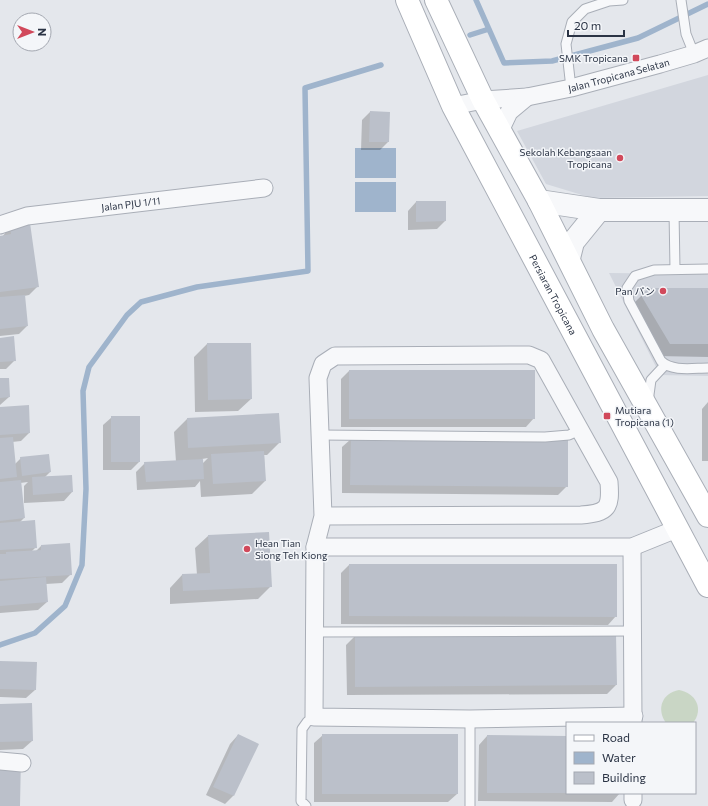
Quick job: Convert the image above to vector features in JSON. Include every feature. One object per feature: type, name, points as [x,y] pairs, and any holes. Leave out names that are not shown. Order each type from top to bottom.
[{"type":"main road","name":"Persiaran Tropicana","points":[[406,0],[453,106],[679,528],[708,586]]},
{"type":"main road","points":[[436,0],[483,100],[539,200],[603,329],[708,516]]},
{"type":"street","name":"Jalan Tropicana Selatan","points":[[453,106],[483,100],[527,97],[572,88],[701,51]]},
{"type":"street","points":[[500,131],[509,112],[527,97]]},
{"type":"street","name":"Jalan PJU 1/11","points":[[0,225],[27,216],[264,188]]},
{"type":"street","points":[[539,200],[599,210],[708,210]]},
{"type":"street","points":[[569,258],[573,242],[599,210]]},
{"type":"street","points":[[323,516],[600,514],[607,507],[610,497],[609,482],[541,360],[529,355],[335,356],[323,364],[318,378],[323,516],[315,547],[314,717],[634,720],[632,547]]},
{"type":"street","points":[[315,547],[632,547],[679,528]]},
{"type":"street","points":[[0,761],[22,763]]},
{"type":"lane","points":[[572,88],[566,44],[572,22],[585,9],[609,1],[623,0]]},
{"type":"lane","points":[[682,3],[686,34],[701,51]]},
{"type":"lane","points":[[674,211],[675,269]]},
{"type":"lane","points":[[708,269],[654,270],[635,276],[627,288],[629,301],[661,361],[665,365],[673,368],[708,368]]},
{"type":"lane","points":[[647,408],[651,380],[665,365]]},
{"type":"lane","points":[[320,435],[553,436],[569,435],[580,430]]},
{"type":"lane","points":[[314,632],[634,631]]},
{"type":"lane","points":[[306,806],[301,801],[302,730],[307,722],[314,717]]},
{"type":"lane","points":[[470,719],[470,806]]},
{"type":"shaded area","name":"Sekolah Kebangsaan Tropicana","points":[[708,75],[708,196],[592,198],[546,184],[517,131]]},
{"type":"shaded area","points":[[609,273],[708,274],[708,376],[660,375]]},
{"type":"green space","points":[[679,690],[690,694],[694,698],[698,707],[698,712],[694,722],[665,722],[661,712],[662,702],[668,694]]},
{"type":"water","points":[[355,148],[396,148],[396,178],[355,178]]},
{"type":"water","points":[[355,182],[396,182],[396,212],[355,212]]},
{"type":"building","points":[[370,111],[390,112],[389,142],[369,142]]},
{"type":"building","points":[[416,201],[446,201],[446,221],[416,222]]},
{"type":"building","points":[[30,223],[39,287],[0,292],[0,236],[11,234],[10,225]]},
{"type":"building","points":[[648,288],[708,288],[708,344],[670,344],[642,297]]},
{"type":"building","points":[[25,295],[28,326],[0,329],[0,297]]},
{"type":"building","points":[[14,336],[16,361],[0,362],[0,338]]},
{"type":"building","points":[[207,343],[251,343],[252,399],[208,400]]},
{"type":"building","points":[[349,370],[535,370],[535,419],[349,419]]},
{"type":"building","points":[[0,378],[9,378],[10,397],[0,398]]},
{"type":"building","points":[[29,405],[30,433],[0,435],[0,407]]},
{"type":"building","points":[[279,413],[281,443],[188,448],[187,418]]},
{"type":"building","points":[[111,416],[140,416],[140,462],[111,462]]},
{"type":"building","points":[[13,437],[17,477],[0,479],[0,438]]},
{"type":"building","points":[[351,438],[568,439],[568,487],[350,485]]},
{"type":"building","points":[[264,451],[266,481],[213,484],[211,454]]},
{"type":"building","points":[[49,454],[51,472],[22,476],[20,457]]},
{"type":"building","points":[[203,459],[204,479],[146,482],[144,462]]},
{"type":"building","points":[[72,475],[73,492],[33,495],[32,477]]},
{"type":"building","points":[[21,480],[25,518],[0,521],[0,482]]},
{"type":"building","points":[[35,520],[37,548],[0,550],[0,523]]},
{"type":"building","points":[[269,532],[272,587],[183,591],[182,574],[210,573],[208,535]]},
{"type":"building","points":[[70,543],[72,575],[0,579],[0,554],[6,554],[6,552],[41,550],[41,545]]},
{"type":"building","points":[[349,564],[617,564],[617,617],[349,616]]},
{"type":"building","points":[[46,577],[48,602],[0,606],[0,581]]},
{"type":"building","points":[[616,634],[617,685],[355,687],[355,635]]},
{"type":"building","points":[[0,661],[37,662],[36,690],[0,689]]},
{"type":"building","points":[[32,703],[33,741],[0,742],[0,704]]},
{"type":"building","points":[[238,734],[259,744],[234,796],[213,787]]},
{"type":"building","points":[[322,734],[458,734],[458,794],[322,794]]},
{"type":"building","points":[[487,735],[566,736],[566,793],[487,793]]},
{"type":"building","points":[[0,756],[21,756],[20,806],[0,806]]},
{"type":"waterway","points":[[476,0],[504,63],[552,61],[638,38],[708,4]]},
{"type":"waterway","points":[[470,35],[489,29]]},
{"type":"waterway","points":[[0,645],[35,633],[65,606],[82,565],[86,489],[83,391],[89,367],[127,315],[141,302],[197,287],[308,271],[305,88],[381,65]]},
{"type":"place","name":"SMK Tropicana","points":[[636,58]]},
{"type":"place","name":"Sekolah Kebangsaan Tropicana","points":[[620,158]]},
{"type":"place","name":"Pan パン","points":[[663,291]]},
{"type":"place","name":"Mutiara Tropicana (1)","points":[[607,416]]},
{"type":"place","name":"Hean Tian Siong Teh Kiong","points":[[247,549]]}]
